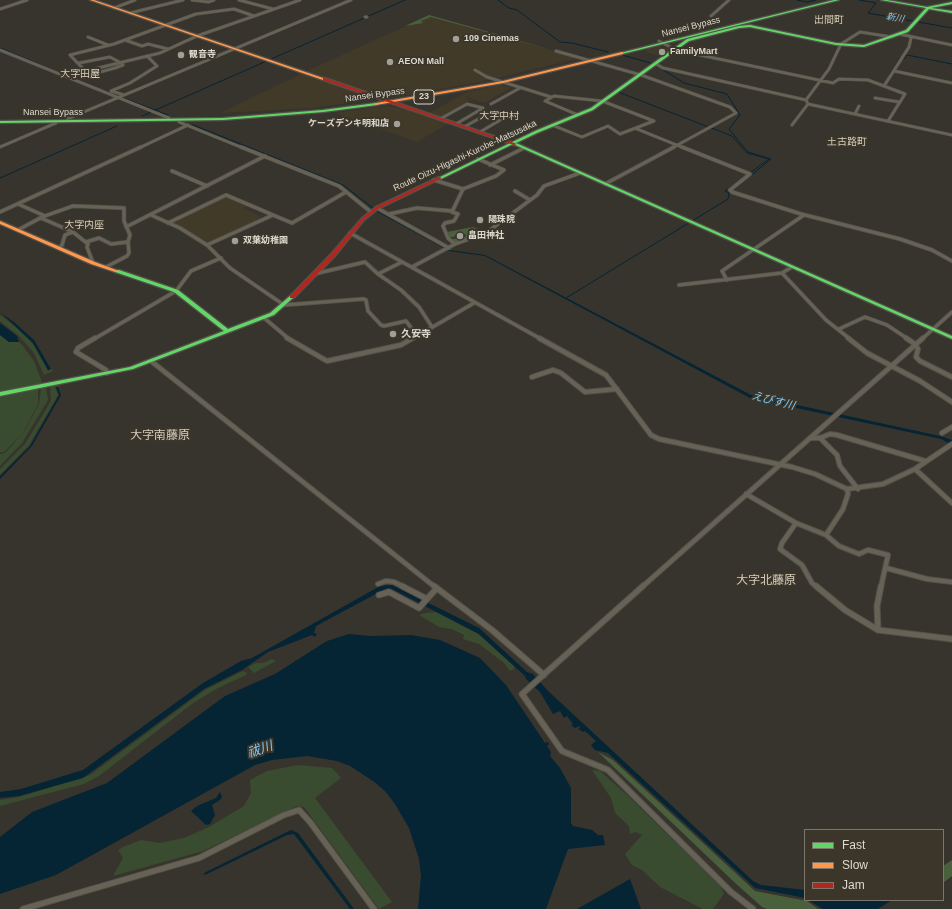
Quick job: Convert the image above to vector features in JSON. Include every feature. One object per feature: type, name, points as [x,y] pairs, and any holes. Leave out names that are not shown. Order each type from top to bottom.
[{"type":"main road","points":[[91,0],[512,143],[952,338]]},
{"type":"main road","name":"Nansei Bypass","points":[[0,121],[146,120],[223,117],[297,112],[390,101],[500,81],[829,0]]},
{"type":"main road","name":"Nansei Bypass","points":[[661,42],[838,0]]},
{"type":"main road","points":[[882,0],[952,12]]},
{"type":"main road","points":[[927,8],[935,5],[952,3]]},
{"type":"main road","name":"Route Oizu-Higashi-Kurobe-Matsusaka","points":[[0,394],[107,373],[151,361],[263,318],[284,305],[333,255],[350,233],[377,208],[512,143],[592,109],[692,38],[745,26],[841,44],[864,46],[908,31],[927,8]]},
{"type":"main road","points":[[0,222],[93,263],[176,291],[227,331]]},
{"type":"street","points":[[0,9],[27,0]]},
{"type":"street","points":[[114,8],[135,0]]},
{"type":"street","points":[[130,14],[183,0]]},
{"type":"street","points":[[192,0],[209,2],[214,0]]},
{"type":"street","points":[[239,0],[274,9]]},
{"type":"street","points":[[66,75],[147,56],[168,49],[197,36],[300,0]]},
{"type":"street","points":[[67,119],[351,0]]},
{"type":"street","points":[[711,16],[728,0]]},
{"type":"street","points":[[122,63],[123,65],[115,68],[89,75],[70,54],[125,40],[196,14],[234,9],[255,16]]},
{"type":"street","points":[[806,100],[830,69],[841,44],[860,32],[892,37]]},
{"type":"street","points":[[899,34],[912,38],[952,45]]},
{"type":"street","points":[[88,37],[108,45]]},
{"type":"street","points":[[884,86],[909,47],[912,38]]},
{"type":"street","points":[[125,40],[142,46],[148,44],[168,49]]},
{"type":"street","points":[[661,42],[676,50],[833,83],[839,79],[860,78],[905,94],[888,121]]},
{"type":"street","points":[[0,50],[66,75],[99,91],[121,96]]},
{"type":"street","points":[[556,51],[640,74],[730,107],[736,113],[605,184]]},
{"type":"street","points":[[147,56],[156,66],[130,83],[111,91],[169,118]]},
{"type":"street","points":[[79,63],[110,57],[122,63]]},
{"type":"street","points":[[656,64],[663,68],[806,100]]},
{"type":"street","points":[[475,70],[500,81],[551,97],[602,101],[641,115],[654,122],[620,134],[608,126],[582,137],[552,125]]},
{"type":"street","points":[[894,71],[952,82]]},
{"type":"street","points":[[456,124],[520,88]]},
{"type":"street","points":[[810,94],[816,95]]},
{"type":"street","points":[[551,97],[545,101],[578,115]]},
{"type":"street","points":[[875,98],[899,102]]},
{"type":"street","points":[[806,100],[808,104]]},
{"type":"street","points":[[440,119],[467,104],[483,108]]},
{"type":"street","points":[[808,104],[952,135]]},
{"type":"street","points":[[792,125],[808,104]]},
{"type":"street","points":[[855,114],[859,106]]},
{"type":"street","points":[[464,127],[490,112],[506,116]]},
{"type":"street","points":[[480,132],[511,114]]},
{"type":"street","points":[[179,122],[339,186],[371,212]]},
{"type":"street","points":[[0,147],[56,123]]},
{"type":"street","points":[[0,212],[188,125]]},
{"type":"street","points":[[637,129],[748,173],[732,192],[804,214],[828,219],[900,239],[932,250],[952,261]]},
{"type":"street","points":[[490,164],[524,148]]},
{"type":"street","points":[[126,227],[265,156]]},
{"type":"street","points":[[434,180],[463,189],[491,178],[504,170],[478,159]]},
{"type":"street","points":[[172,171],[207,186]]},
{"type":"street","points":[[412,267],[455,244],[484,234],[530,200],[544,186],[580,173]]},
{"type":"street","points":[[452,211],[463,189]]},
{"type":"street","points":[[515,191],[530,200]]},
{"type":"street","points":[[168,223],[226,195],[292,223],[346,192]]},
{"type":"street","points":[[18,204],[45,216]]},
{"type":"street","points":[[18,230],[40,218],[73,206],[122,207],[124,209],[126,227],[130,235],[128,242],[130,247],[128,256],[106,268]]},
{"type":"street","points":[[377,208],[447,249]]},
{"type":"street","points":[[389,214],[417,208],[452,211],[458,214],[454,221],[445,223],[443,226],[448,238],[455,244]]},
{"type":"street","points":[[207,245],[272,214]]},
{"type":"street","points":[[727,280],[722,271],[804,214]]},
{"type":"street","points":[[151,215],[207,245],[230,268],[284,305],[363,299],[366,300],[368,311],[381,325],[384,326],[406,321],[415,333],[419,335]]},
{"type":"street","points":[[493,215],[504,219]]},
{"type":"street","points":[[40,218],[73,232],[86,242],[93,263]]},
{"type":"street","points":[[59,248],[62,245],[65,235],[73,232]]},
{"type":"street","points":[[350,233],[604,374],[654,437],[780,464],[815,474],[847,489],[858,489],[883,484],[915,468],[951,444]]},
{"type":"street","points":[[86,242],[100,238],[111,244],[128,242]]},
{"type":"street","points":[[107,373],[106,370],[76,352],[78,348],[176,291],[191,271],[221,258]]},
{"type":"street","points":[[314,274],[365,262],[378,274],[409,297],[419,307],[432,327]]},
{"type":"street","points":[[378,274],[402,262]]},
{"type":"street","points":[[678,285],[782,272],[792,267]]},
{"type":"street","points":[[782,272],[813,307],[867,353],[920,381],[952,402]]},
{"type":"street","points":[[263,318],[284,336],[327,361],[401,345],[474,303]]},
{"type":"street","points":[[753,909],[732,892],[608,770],[567,755],[562,751],[522,694],[952,312]]},
{"type":"street","points":[[839,329],[865,317],[871,318],[887,325],[915,344],[918,349],[916,357],[920,361],[952,377]]},
{"type":"street","points":[[151,361],[492,630],[544,675]]},
{"type":"street","points":[[532,377],[553,370],[561,373],[585,392],[617,389]]},
{"type":"street","points":[[942,432],[952,427]]},
{"type":"street","points":[[810,438],[820,438],[830,434],[837,435],[847,440],[925,461]]},
{"type":"street","points":[[820,438],[837,456],[840,466],[858,489]]},
{"type":"street","points":[[915,468],[952,503]]},
{"type":"street","points":[[826,535],[843,509],[848,494],[847,489]]},
{"type":"street","points":[[746,494],[796,523],[826,535],[839,546],[859,554],[868,550],[888,555],[877,606],[878,630]]},
{"type":"street","points":[[796,523],[782,543],[780,549],[802,565],[812,583],[845,610],[878,630],[952,639]]},
{"type":"street","points":[[886,568],[927,579],[952,582]]},
{"type":"street","points":[[378,584],[386,581],[394,582],[426,599]]},
{"type":"street","points":[[380,595],[389,592],[419,608],[437,588]]},
{"type":"street","points":[[23,909],[199,858],[284,815],[299,810],[310,822],[374,909]]},
{"type":"shaded area","points":[[430,15],[542,47],[576,59],[480,82],[395,97],[376,94],[307,71]]},
{"type":"shaded area","points":[[659,46],[672,49],[672,51],[663,57],[647,52],[646,50]]},
{"type":"shaded area","points":[[303,73],[370,96],[373,100],[311,108],[220,113]]},
{"type":"shaded area","points":[[500,85],[512,87],[484,103],[467,97],[466,98],[471,100],[440,117],[429,113],[467,92]]},
{"type":"shaded area","points":[[388,106],[408,110],[449,123],[417,142],[335,113]]},
{"type":"shaded area","points":[[226,196],[249,205],[244,208],[262,218],[208,243],[172,223]]},
{"type":"green space","points":[[429,15],[545,48],[431,17],[421,21],[423,23],[405,26]]},
{"type":"green space","points":[[473,227],[483,232],[483,234],[455,243],[451,239],[462,238],[466,236],[465,234],[457,233],[454,237],[449,237],[447,232]]},
{"type":"green space","points":[[0,315],[16,327],[33,344],[48,371],[52,369],[53,371],[44,375],[34,353],[19,336],[0,321]]},
{"type":"green space","points":[[0,335],[9,342],[19,342],[23,346],[34,361],[42,382],[38,391],[38,404],[23,433],[4,452],[0,452]]},
{"type":"green space","points":[[59,384],[60,386],[55,387],[58,395],[29,445],[0,475],[0,469],[25,444],[51,401],[50,386]]},
{"type":"green space","points":[[46,387],[48,400],[22,443],[0,466],[0,454],[5,453],[24,432],[39,404],[41,388]]},
{"type":"green space","points":[[436,612],[478,634],[514,666],[514,669],[510,671],[504,663],[479,644],[463,639],[464,635],[452,629],[439,627],[419,615]]},
{"type":"green space","points":[[272,659],[276,661],[254,673],[248,667],[256,663],[263,663]]},
{"type":"green space","points":[[243,671],[247,673],[246,675],[218,688],[193,703],[99,776],[84,784],[0,806],[0,800],[19,797],[90,775],[205,690]]},
{"type":"green space","points":[[598,752],[613,760],[755,891],[807,901],[818,909],[767,909],[762,907]]},
{"type":"green space","points":[[298,765],[332,768],[341,778],[315,798],[392,902],[379,909],[304,807],[297,806],[203,851],[113,876],[123,858],[118,850],[123,847],[141,840],[160,843],[184,838],[209,827],[244,806],[251,793],[250,780],[267,771]]},
{"type":"green space","points":[[592,770],[600,771],[626,794],[721,887],[724,894],[713,909],[703,909],[660,887],[642,870],[632,865],[625,854],[642,835],[636,832],[630,834],[629,826],[615,813],[611,798]]},
{"type":"green space","points":[[952,860],[952,876],[944,882],[944,865]]},
{"type":"water","name":"えびす川","points":[[377,210],[450,250],[485,255],[751,395],[940,436],[952,440],[952,445],[941,439],[750,398],[485,256],[449,251],[376,211]]},
{"type":"water","points":[[0,312],[34,340],[51,369],[48,370],[33,343]]},
{"type":"water","points":[[0,323],[17,336],[19,342],[9,342],[0,335]]},
{"type":"water","points":[[56,387],[58,387],[61,395],[32,446],[0,479],[0,476],[30,446],[59,395]]},
{"type":"water","points":[[392,585],[479,628],[527,672],[533,674],[547,690],[753,881],[761,885],[804,890],[804,898],[755,888],[608,753],[595,750],[591,745],[596,741],[585,731],[583,732],[578,729],[580,728],[579,726],[575,728],[571,725],[573,724],[567,716],[564,718],[560,711],[553,714],[540,692],[526,679],[525,676],[479,634],[392,589],[387,588],[316,626],[314,633],[317,634],[315,637],[312,635],[268,652],[242,670],[204,689],[83,778],[19,796],[0,798],[0,792],[21,789],[83,770],[203,683],[241,661],[252,658],[380,586]]},
{"type":"water","name":"祓川","points":[[349,634],[371,636],[411,635],[440,640],[480,658],[506,685],[545,743],[548,742],[549,744],[547,746],[551,752],[550,756],[560,768],[571,788],[571,823],[573,826],[592,830],[598,835],[603,835],[605,845],[568,849],[546,909],[418,909],[421,876],[419,859],[409,828],[395,804],[385,791],[350,766],[337,761],[307,756],[272,760],[255,765],[56,875],[0,894],[0,837],[32,812],[107,783],[225,696],[275,674],[327,641]]},
{"type":"water","points":[[220,792],[222,797],[212,805],[215,815],[210,824],[206,825],[191,811],[197,806],[216,798]]},
{"type":"water","points":[[291,830],[298,833],[354,909],[350,909],[294,834],[287,835],[205,875],[204,873]]},
{"type":"water","points":[[630,879],[641,909],[577,909]]},
{"type":"water","points":[[810,901],[890,901],[878,909],[823,909]]},
{"type":"waterway","points":[[155,110],[405,0]]},
{"type":"waterway","points":[[498,0],[509,8],[517,10],[560,42],[572,43],[608,52]]},
{"type":"waterway","name":"新川","points":[[797,0],[807,2],[816,0]]},
{"type":"waterway","name":"新川","points":[[859,0],[876,3],[868,13],[952,28]]},
{"type":"waterway","points":[[0,48],[94,87]]},
{"type":"waterway","points":[[622,55],[654,64],[684,83],[727,94],[740,115],[729,129],[748,152],[771,159],[732,191]]},
{"type":"waterway","points":[[889,75],[900,58],[904,59],[907,55],[952,64]]},
{"type":"waterway","points":[[105,91],[155,110]]},
{"type":"waterway","points":[[566,298],[728,199],[729,193],[725,191],[769,159],[747,153],[732,136],[618,92]]},
{"type":"waterway","points":[[142,116],[155,110]]},
{"type":"waterway","points":[[155,110],[168,115]]},
{"type":"waterway","points":[[193,125],[343,185],[374,209]]},
{"type":"waterway","points":[[0,178],[117,126]]},
{"type":"tunnel","points":[[56,123],[67,119]]},
{"type":"traffic: fast","points":[[622,53],[838,0]]},
{"type":"traffic: fast","points":[[882,0],[952,12]]},
{"type":"traffic: fast","points":[[440,178],[536,132],[592,109],[688,40],[739,27],[750,26],[836,44],[864,46],[907,31],[929,7],[952,3]]},
{"type":"traffic: fast","points":[[0,122],[223,119],[323,111],[376,104]]},
{"type":"traffic: fast","points":[[515,144],[952,338]]},
{"type":"traffic: fast","points":[[117,271],[176,291],[227,331]]},
{"type":"traffic: fast","points":[[0,394],[131,368],[272,314],[292,297]]},
{"type":"traffic: slow","points":[[91,0],[324,79]]},
{"type":"traffic: slow","points":[[376,104],[503,82],[622,53]]},
{"type":"traffic: slow","points":[[0,222],[93,263],[117,271]]},
{"type":"traffic: jam","points":[[324,79],[515,144]]},
{"type":"traffic: jam","points":[[292,297],[333,255],[363,219],[377,208],[440,178]]},
{"type":"place","name":"109 Cinemas","points":[[456,39]]},
{"type":"place","name":"FamilyMart","points":[[662,52]]},
{"type":"place","name":"観音寺","points":[[181,55]]},
{"type":"place","name":"AEON Mall","points":[[390,62]]},
{"type":"place","name":"ケーズデンキ明和店","points":[[397,124]]},
{"type":"place","name":"陽珠院","points":[[480,220]]},
{"type":"place","name":"畠田神社","points":[[460,236]]},
{"type":"place","name":"双葉幼稚園","points":[[235,241]]},
{"type":"place","name":"久安寺","points":[[393,334]]},
{"type":"district","name":"出間町","points":[[829,20]]},
{"type":"district","name":"大字田屋","points":[[80,74]]},
{"type":"district","name":"大字中村","points":[[499,116]]},
{"type":"district","name":"土古路町","points":[[847,142]]},
{"type":"district","name":"大字内座","points":[[84,225]]},
{"type":"district","name":"大字南藤原","points":[[160,436]]},
{"type":"district","name":"大字北藤原","points":[[766,581]]}]
